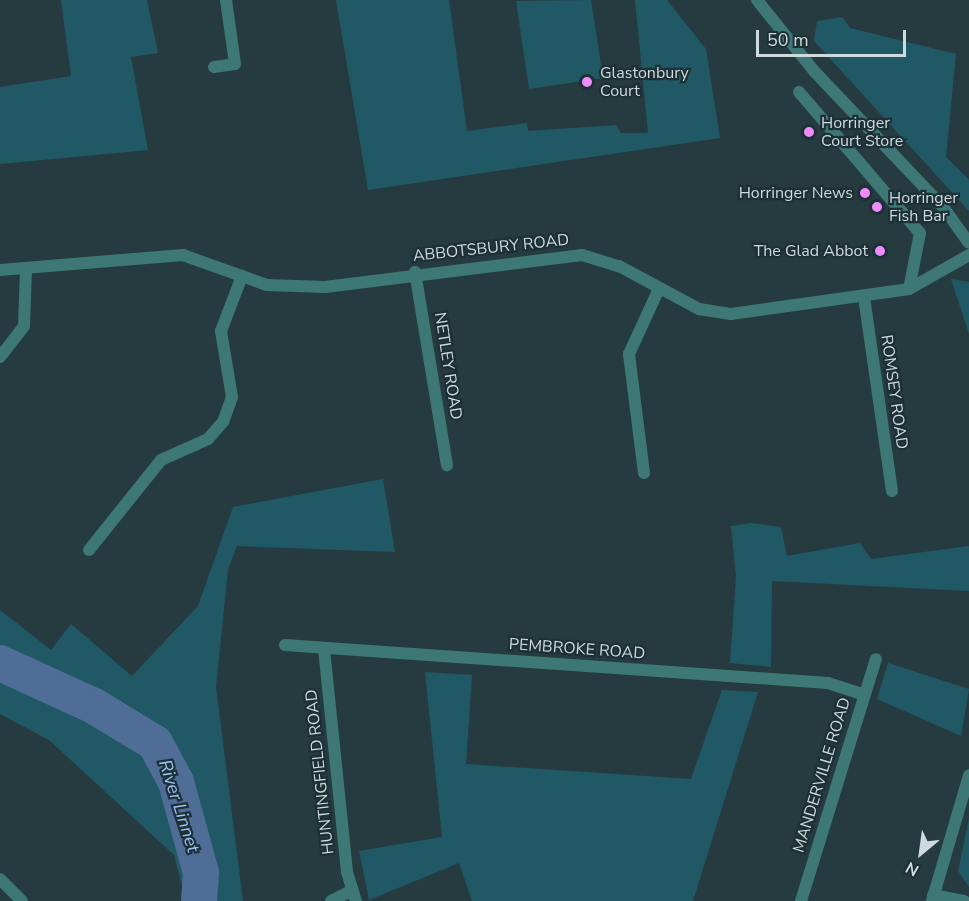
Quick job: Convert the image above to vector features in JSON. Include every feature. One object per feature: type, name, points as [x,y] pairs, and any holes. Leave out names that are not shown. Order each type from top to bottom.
[{"type":"street","points":[[214,67],[235,64],[226,0]]},
{"type":"street","points":[[757,0],[814,71],[943,207],[969,243]]},
{"type":"street","points":[[799,93],[920,233],[909,289]]},
{"type":"street","name":"ABBOTSBURY ROAD","points":[[0,270],[183,255],[267,285],[325,287],[415,272],[582,255],[619,266],[658,291],[699,309],[731,314],[909,289],[969,255]]},
{"type":"street","points":[[0,357],[24,326],[26,268]]},
{"type":"street","name":"NETLEY ROAD","points":[[415,272],[447,465]]},
{"type":"street","points":[[89,550],[161,460],[208,439],[223,422],[232,397],[221,331],[242,276]]},
{"type":"street","points":[[644,473],[629,354],[658,291]]},
{"type":"street","name":"ROMSEY ROAD","points":[[864,297],[892,491]]},
{"type":"street","name":"PEMBROKE ROAD","points":[[285,645],[828,684],[864,695]]},
{"type":"street","name":"HUNTINGFIELD ROAD","points":[[324,649],[354,896],[331,901]]},
{"type":"street","name":"MANDERVILLE ROAD","points":[[801,901],[876,659]]},
{"type":"street","points":[[964,901],[933,898],[969,775]]},
{"type":"street","points":[[0,879],[22,901]]},
{"type":"shaded area","points":[[61,0],[147,0],[158,53],[131,57],[148,150],[0,164],[0,87],[71,76]]},
{"type":"shaded area","points":[[336,0],[449,0],[467,131],[527,123],[528,131],[616,125],[621,133],[648,133],[635,0],[667,0],[706,49],[720,138],[368,190]]},
{"type":"shaded area","points":[[591,0],[603,78],[529,89],[516,1]]},
{"type":"shaded area","points":[[842,17],[850,28],[956,54],[946,157],[969,180],[969,211],[814,41],[817,21]]},
{"type":"shaded area","points":[[951,279],[969,282],[969,334]]},
{"type":"shaded area","points":[[383,479],[395,552],[237,546],[228,569],[216,687],[243,901],[186,901],[174,855],[49,740],[0,714],[0,610],[51,650],[71,624],[132,676],[198,606],[233,507]]},
{"type":"shaded area","points":[[751,523],[781,527],[787,556],[860,543],[871,559],[969,546],[969,591],[772,581],[771,667],[730,663],[736,577],[731,526]]},
{"type":"shaded area","points":[[888,663],[969,689],[961,736],[877,699]]},
{"type":"shaded area","points":[[425,672],[472,675],[466,764],[691,779],[722,690],[758,692],[693,901],[472,901],[459,863],[369,900],[359,851],[442,837]]},
{"type":"shaded area","points":[[969,819],[969,887],[958,871]]},
{"type":"waterway","name":"River Linnet","points":[[0,663],[94,706],[155,743],[176,782],[201,873],[199,901]]},
{"type":"place","name":"Glastonbury Court","points":[[587,82]]},
{"type":"place","name":"Horringer Court Store","points":[[809,132]]},
{"type":"place","name":"Horringer News","points":[[865,193]]},
{"type":"place","name":"Horringer Fish Bar","points":[[877,207]]},
{"type":"place","name":"The Glad Abbot","points":[[880,251]]}]
